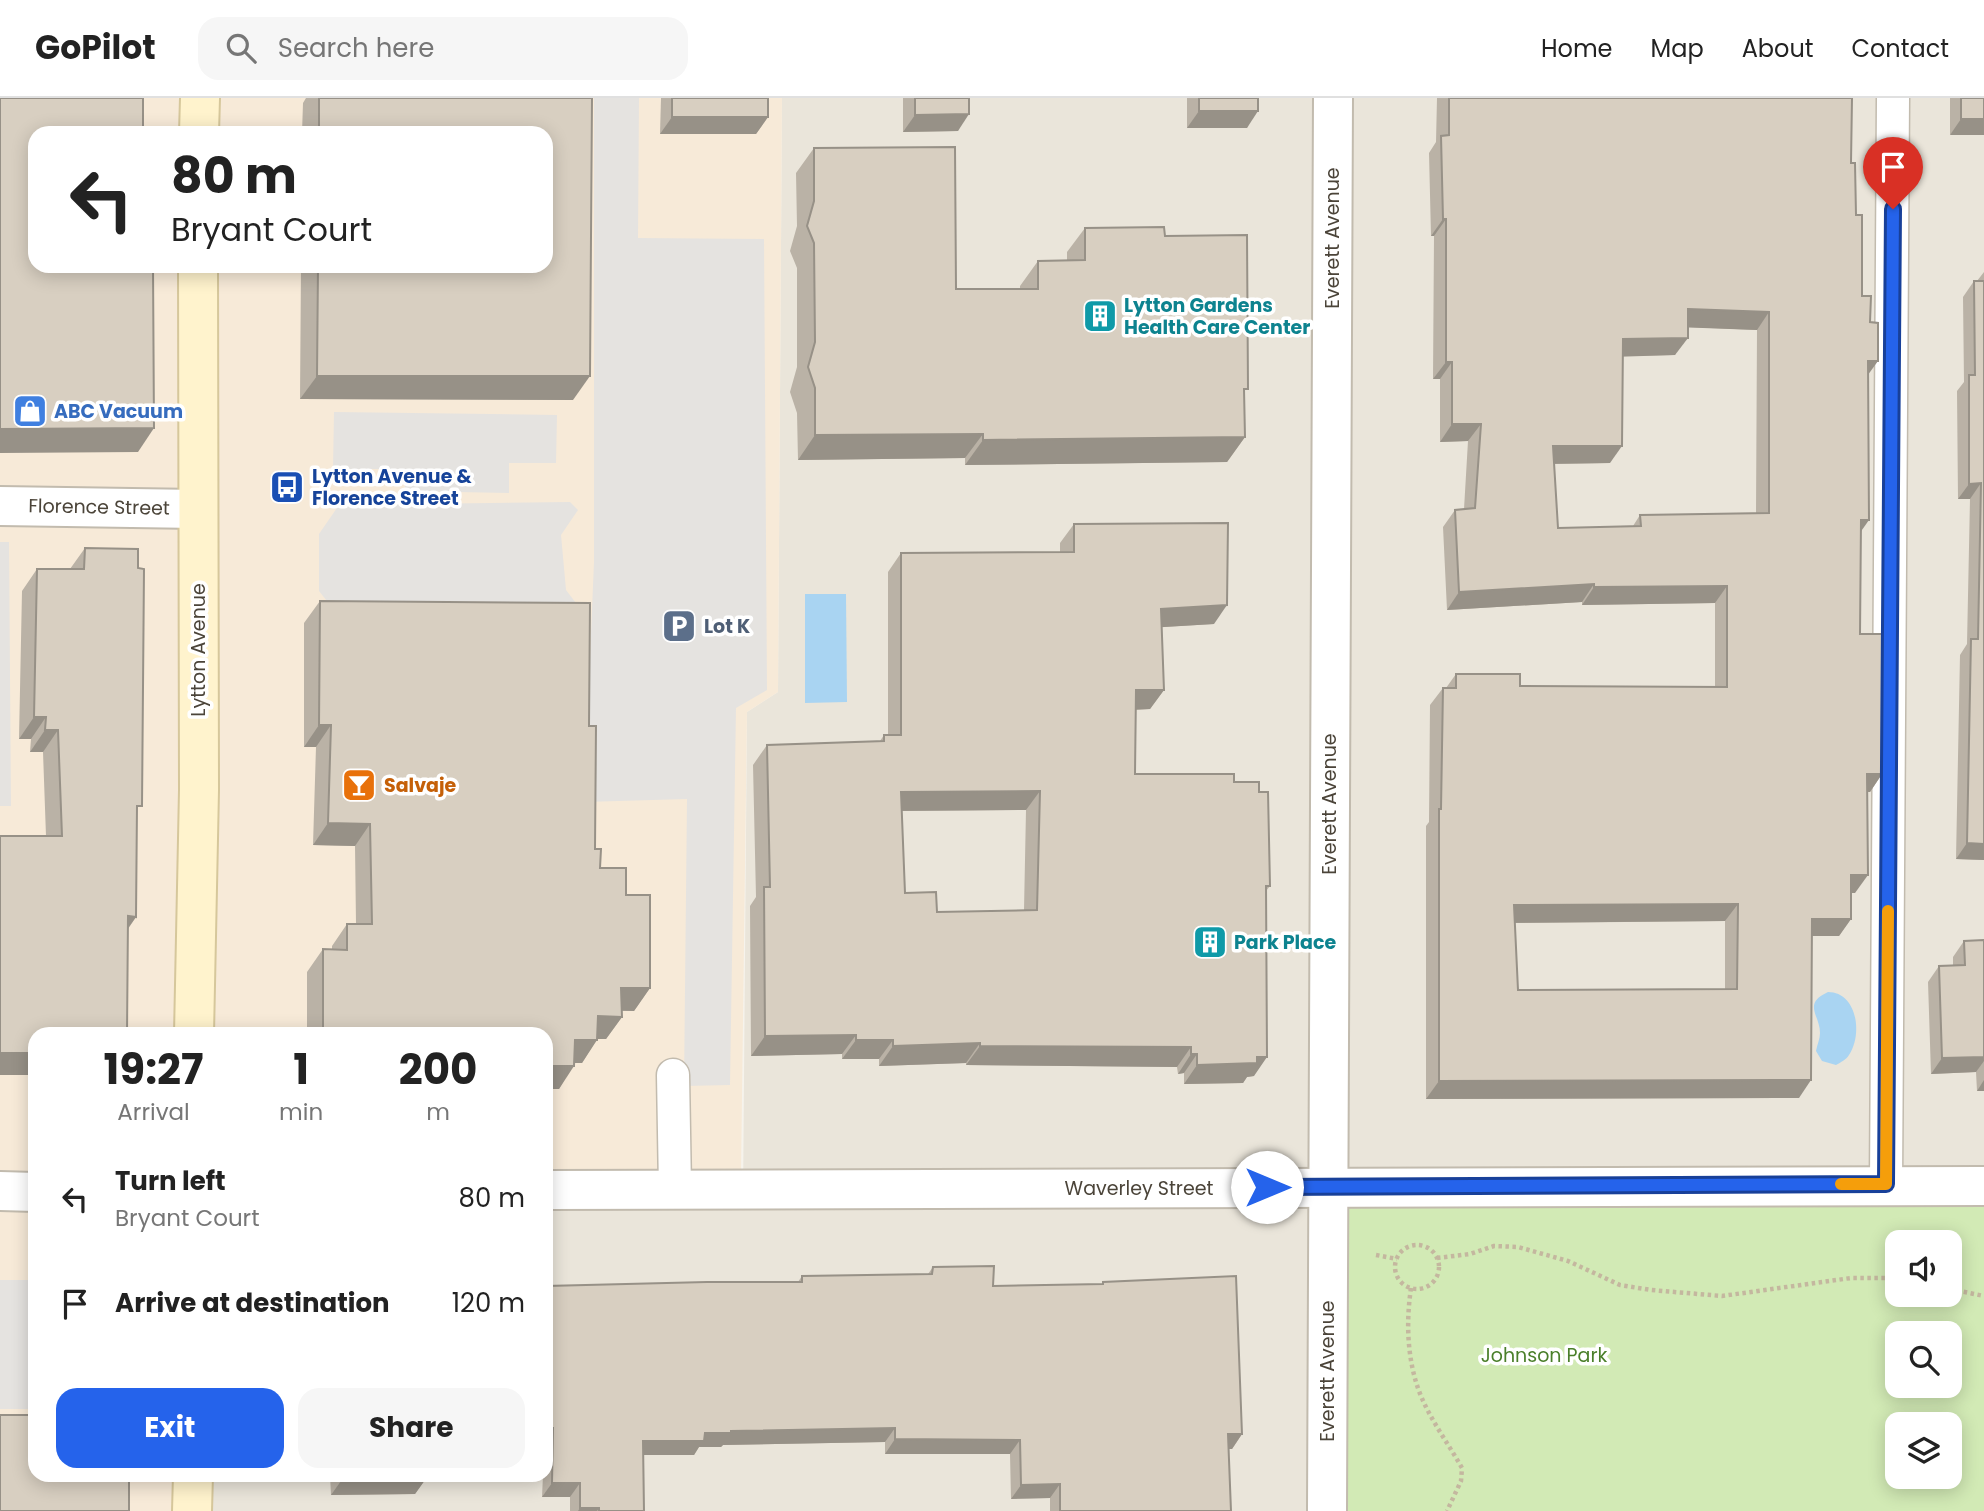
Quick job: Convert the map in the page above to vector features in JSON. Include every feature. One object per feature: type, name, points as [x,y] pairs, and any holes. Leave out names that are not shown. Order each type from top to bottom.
[{"type":"street","points":[[199,126],[200,98]]},
{"type":"street","name":"Everett Avenue","points":[[1327,1511],[1333,98]]},
{"type":"street","name":"Lytton Avenue","points":[[194,1027],[199,790],[198,273]]},
{"type":"street","name":"Florence Street","points":[[0,506],[198,509]]},
{"type":"street","name":"Waverley Street","points":[[553,1190],[1886,1184],[1984,1186]]},
{"type":"street","points":[[0,1191],[28,1192]]},
{"type":"street","points":[[192,1482],[192,1511]]},
{"type":"lane","points":[[1886,1184],[1893,98]]},
{"type":"lane","points":[[673,1075],[675,1189]]},
{"type":"path","points":[[1420,1245],[1433,1252],[1437,1258],[1438,1272],[1431,1284],[1418,1289],[1410,1288],[1404,1285],[1395,1266],[1400,1253],[1406,1248],[1420,1245]]},
{"type":"path","points":[[1437,1258],[1470,1254],[1494,1246],[1518,1247],[1568,1261],[1620,1285],[1722,1296],[1852,1278],[1885,1278]]},
{"type":"path","points":[[1410,1288],[1408,1327],[1412,1368],[1420,1393],[1462,1468],[1461,1481],[1447,1511]]},
{"type":"path","points":[[1962,1291],[1984,1296]]},
{"type":"shaded area","points":[[0,98],[782,98],[778,692],[747,712],[741,1174],[553,1174],[553,1027],[28,1027],[28,1482],[179,1482],[179,1511],[0,1511]]},
{"type":"shaded area","name":"Lot K","points":[[594,98],[639,98],[638,238],[764,239],[767,690],[736,708],[730,1085],[684,1086],[687,799],[584,802],[594,562]]},
{"type":"shaded area","points":[[782,98],[1984,98],[1984,1511],[205,1511],[205,1482],[553,1482],[553,1203],[743,1203],[747,712],[778,692]]},
{"type":"shaded area","points":[[334,412],[557,415],[556,463],[509,463],[509,493],[405,491],[405,469],[333,469]]},
{"type":"shaded area","points":[[570,502],[578,510],[561,535],[566,590],[579,607],[338,615],[319,591],[319,534],[339,505]]},
{"type":"shaded area","points":[[0,542],[9,542],[11,806],[0,806]]},
{"type":"shaded area","points":[[0,1280],[28,1280],[28,1409],[0,1409]]},
{"type":"green space","name":"Johnson Park","points":[[1337,1197],[1984,1200],[1984,1511],[1332,1511]]},
{"type":"water","points":[[805,594],[846,594],[847,702],[805,703]]},
{"type":"water","points":[[1828,992],[1845,999],[1855,1016],[1856,1036],[1853,1046],[1845,1060],[1836,1065],[1822,1061],[1816,1051],[1820,1033],[1814,1006],[1820,996]]},
{"type":"building","points":[[0,98],[143,98],[143,126],[28,126],[28,273],[153,273],[154,428],[0,429]]},
{"type":"building","points":[[319,98],[592,98],[590,376],[317,376],[318,273],[553,273],[553,126],[319,126]]},
{"type":"building","points":[[672,98],[768,98],[768,117],[672,117]]},
{"type":"building","points":[[915,98],[969,98],[969,114],[915,115]]},
{"type":"building","points":[[1199,98],[1258,98],[1258,111],[1199,111]]},
{"type":"building","points":[[1449,98],[1852,98],[1851,163],[1855,163],[1856,215],[1862,215],[1862,296],[1871,296],[1870,322],[1878,323],[1878,361],[1868,361],[1869,520],[1861,520],[1860,634],[1883,634],[1882,774],[1867,774],[1868,875],[1851,875],[1851,919],[1812,919],[1811,1080],[1439,1081],[1439,809],[1443,688],[1456,688],[1456,674],[1520,674],[1520,686],[1727,687],[1727,586],[1594,587],[1594,584],[1459,592],[1455,510],[1475,508],[1481,424],[1452,424],[1452,362],[1446,362],[1446,219],[1443,219],[1441,136],[1449,135]],"holes":[[[1688,309],[1769,312],[1769,513],[1640,515],[1641,526],[1558,528],[1553,446],[1622,446],[1623,339],[1688,338]],[[1738,904],[1737,989],[1518,990],[1514,905]]]},
{"type":"building","points":[[1961,98],[1984,98],[1984,119],[1961,119]]},
{"type":"building","name":"Lytton Gardens Health Care Center","points":[[955,147],[956,289],[1038,289],[1038,261],[1085,260],[1085,228],[1164,227],[1165,236],[1247,235],[1248,389],[1244,389],[1245,437],[983,440],[983,434],[815,435],[815,388],[808,367],[815,342],[814,243],[807,226],[814,201],[814,148]]},
{"type":"building","points":[[1974,281],[1984,281],[1984,844],[1967,843],[1971,639],[1978,639],[1981,483],[1969,484],[1969,375],[1975,375]]},
{"type":"building","points":[[1228,523],[1227,605],[1161,609],[1164,690],[1136,690],[1135,774],[1234,774],[1234,782],[1259,782],[1259,792],[1268,792],[1270,886],[1266,886],[1267,1057],[1257,1057],[1257,1063],[1197,1065],[1197,1054],[1191,1054],[1191,1047],[980,1046],[980,1043],[893,1046],[893,1040],[856,1040],[856,1035],[765,1036],[764,887],[770,887],[767,745],[884,741],[884,735],[901,735],[901,553],[1074,552],[1074,524]],"holes":[[[1040,791],[1037,910],[937,912],[936,892],[905,893],[901,792]]]},
{"type":"building","points":[[85,548],[138,549],[138,568],[144,569],[142,806],[137,806],[136,917],[128,916],[127,1027],[28,1027],[28,1053],[0,1053],[0,836],[62,836],[58,730],[45,730],[46,717],[34,717],[37,569],[84,569]]},
{"type":"building","points":[[320,601],[590,603],[589,726],[596,726],[595,849],[601,849],[600,868],[626,868],[626,895],[650,895],[650,988],[621,988],[622,1017],[598,1016],[597,1040],[575,1040],[574,1066],[553,1066],[553,1027],[323,1027],[323,949],[347,950],[347,924],[372,924],[370,824],[328,823],[331,725],[319,725]]},
{"type":"building","points":[[1984,940],[1984,1057],[1942,1058],[1939,966],[1965,965],[1964,941]]},
{"type":"building","points":[[994,1266],[993,1286],[1103,1284],[1236,1276],[1242,1434],[1228,1434],[1231,1511],[1060,1511],[1060,1484],[1021,1485],[1020,1440],[895,1439],[895,1428],[731,1431],[705,1433],[704,1441],[643,1441],[644,1511],[599,1511],[599,1508],[580,1508],[580,1483],[552,1483],[553,1286],[802,1282],[802,1276],[932,1274],[933,1267]]},
{"type":"building","points":[[0,1415],[28,1415],[28,1482],[129,1482],[129,1511],[0,1511]]},
{"type":"slow traffic","points":[[1841,1184],[1886,1184],[1888,911]]},
{"type":"place","name":"Lytton Gardens Health Care Center","points":[[1100,316]]},
{"type":"place","name":"ABC Vacuum","points":[[30,411]]},
{"type":"place","name":"Lytton Avenue & Florence Street","points":[[287,487]]},
{"type":"place","name":"Lot K","points":[[679,626]]},
{"type":"place","name":"Salvaje","points":[[359,785]]},
{"type":"place","name":"Park Place","points":[[1210,942]]},
{"type":"route","points":[[1267,1187],[1886,1184],[1893,209]]}]
